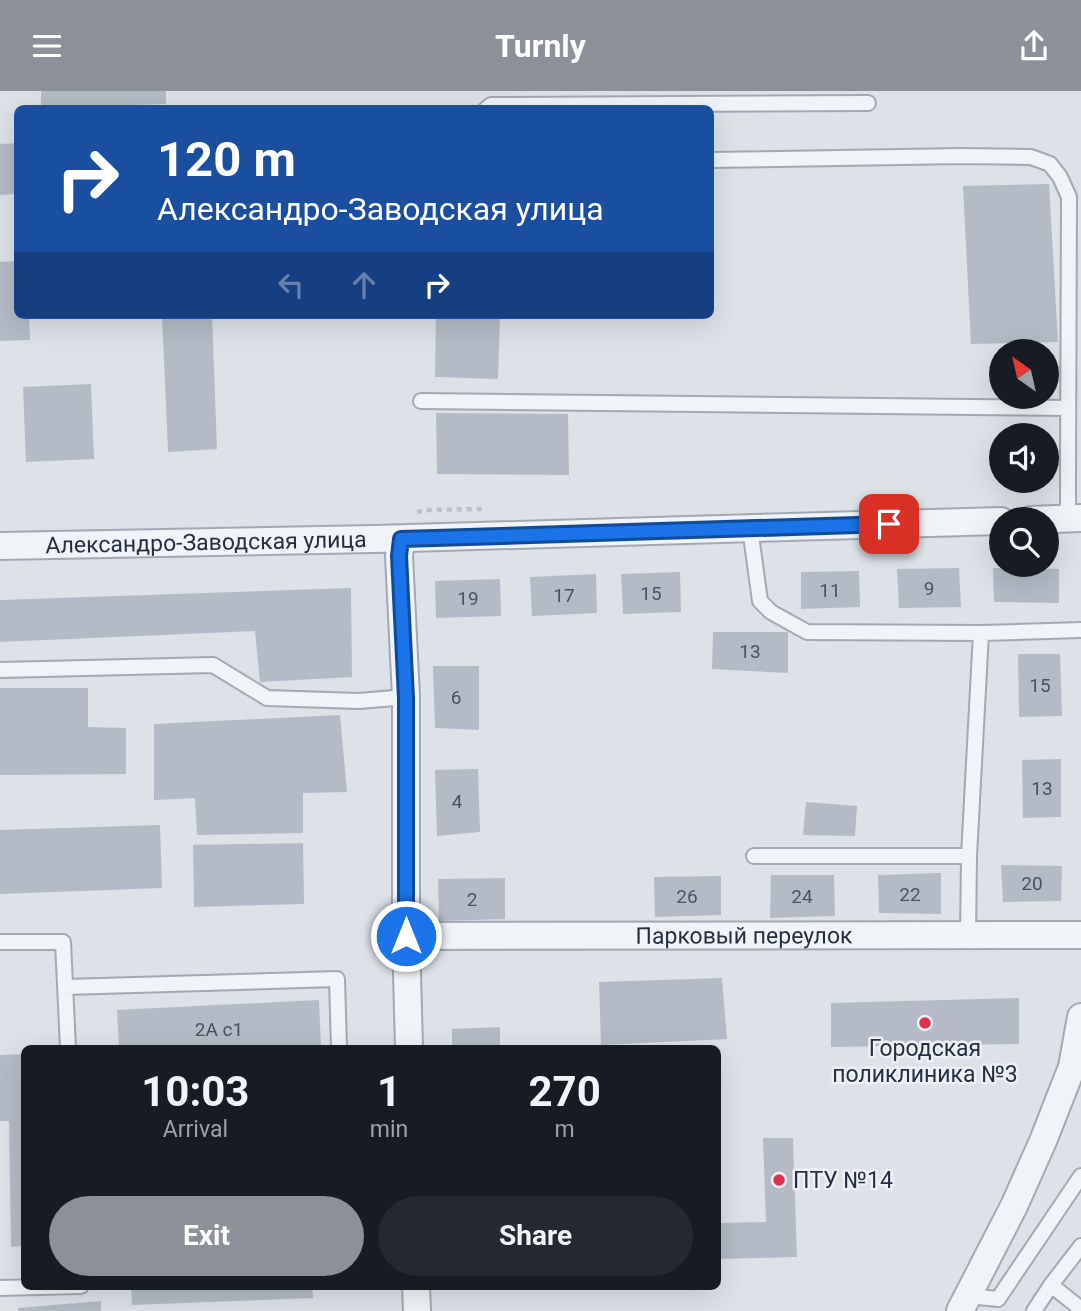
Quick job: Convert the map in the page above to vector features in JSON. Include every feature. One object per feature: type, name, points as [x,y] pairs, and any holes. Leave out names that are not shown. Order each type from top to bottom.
[{"type":"street","name":"Александро-Заводская улица","points":[[0,546],[401,539],[989,521]]},
{"type":"street","points":[[401,539],[399,556],[406,698],[409,1045]]},
{"type":"street","name":"Парковый переулок","points":[[406,936],[1081,935]]},
{"type":"street","points":[[964,1303],[1014,1206],[1077,1067],[1081,1017]]},
{"type":"street","points":[[416,1290],[417,1311]]},
{"type":"lane","points":[[714,106],[868,103]]},
{"type":"lane","points":[[714,160],[962,156],[1031,157],[1050,164],[1060,177],[1069,197],[1068,504],[1073,519]]},
{"type":"lane","points":[[421,401],[1068,408]]},
{"type":"lane","points":[[750,528],[760,601],[771,612],[807,632],[981,633],[1081,630]]},
{"type":"lane","points":[[968,936],[969,856],[981,633]]},
{"type":"lane","points":[[0,670],[213,666],[267,698],[359,701],[406,698]]},
{"type":"lane","points":[[754,856],[969,856]]},
{"type":"lane","points":[[0,942],[63,942],[68,1045]]},
{"type":"lane","points":[[65,987],[337,979],[340,1045]]},
{"type":"lane","points":[[964,1303],[998,1299],[1081,1176]]},
{"type":"lane","points":[[1034,1311],[1081,1246]]},
{"type":"lane","points":[[1051,1285],[1081,1309]]},
{"type":"lane","points":[[0,1288],[21,1287]]},
{"type":"building","points":[[41,91],[166,91],[166,104],[41,105]]},
{"type":"building","points":[[14,143],[14,194],[0,195],[0,144]]},
{"type":"building","points":[[1049,184],[1058,339],[989,339],[989,344],[971,344],[963,186]]},
{"type":"building","points":[[14,261],[14,319],[29,319],[30,340],[0,341],[0,262]]},
{"type":"building","points":[[162,319],[212,319],[217,449],[168,452]]},
{"type":"building","points":[[436,319],[500,319],[498,379],[435,377]]},
{"type":"building","points":[[91,384],[94,459],[26,462],[23,387]]},
{"type":"building","points":[[436,413],[568,414],[569,475],[437,474]]},
{"type":"building","points":[[959,568],[961,607],[899,608],[897,569]]},
{"type":"building","points":[[859,571],[860,607],[801,609],[801,572]]},
{"type":"building","points":[[680,572],[681,612],[623,614],[621,574]]},
{"type":"building","points":[[596,574],[597,613],[532,616],[530,577]]},
{"type":"building","points":[[993,577],[1059,577],[1059,603],[994,602]]},
{"type":"building","points":[[500,579],[501,616],[436,618],[435,581]]},
{"type":"building","points":[[351,588],[352,677],[260,682],[255,631],[0,642],[0,600]]},
{"type":"building","points":[[713,632],[788,632],[788,673],[712,669]]},
{"type":"building","points":[[1018,654],[1060,654],[1062,716],[1019,717]]},
{"type":"building","points":[[433,666],[479,666],[479,730],[435,728]]},
{"type":"building","points":[[0,688],[88,688],[88,727],[126,728],[126,774],[0,775]]},
{"type":"building","points":[[340,715],[347,792],[303,793],[303,833],[197,835],[195,798],[154,800],[154,724]]},
{"type":"building","points":[[1061,759],[1061,817],[1023,818],[1022,760]]},
{"type":"building","points":[[478,769],[480,832],[437,836],[435,770]]},
{"type":"building","points":[[806,802],[857,806],[855,836],[803,835]]},
{"type":"building","points":[[160,825],[162,888],[0,894],[0,830]]},
{"type":"building","points":[[303,843],[304,904],[194,907],[193,845]]},
{"type":"building","points":[[1001,865],[1062,866],[1061,901],[1003,902]]},
{"type":"building","points":[[941,873],[941,914],[879,913],[878,875]]},
{"type":"building","points":[[771,875],[834,875],[835,916],[770,918]]},
{"type":"building","points":[[721,876],[721,915],[655,917],[654,877]]},
{"type":"building","points":[[505,878],[505,919],[439,921],[438,879]]},
{"type":"building","points":[[722,978],[727,1039],[601,1045],[599,982]]},
{"type":"building","name":"Городская поликлиника №3","points":[[1019,998],[1019,1044],[831,1047],[831,1003]]},
{"type":"building","points":[[319,1000],[321,1045],[119,1045],[117,1010]]},
{"type":"building","points":[[500,1027],[500,1045],[452,1045],[452,1029]]},
{"type":"building","points":[[21,1054],[21,1246],[11,1247],[9,1121],[0,1121],[0,1055]]},
{"type":"building","name":"ПТУ №14","points":[[763,1138],[793,1138],[797,1257],[721,1259],[721,1223],[766,1222]]},
{"type":"building","points":[[131,1290],[312,1290],[313,1298],[132,1305]]},
{"type":"building","points":[[101,1301],[101,1311],[18,1311],[18,1308]]},
{"type":"place","name":"Городская поликлиника №3","points":[[925,1023]]},
{"type":"place","name":"ПТУ №14","points":[[779,1180]]},
{"type":"route","points":[[406,936],[406,698],[399,556],[401,539],[889,524]]}]
